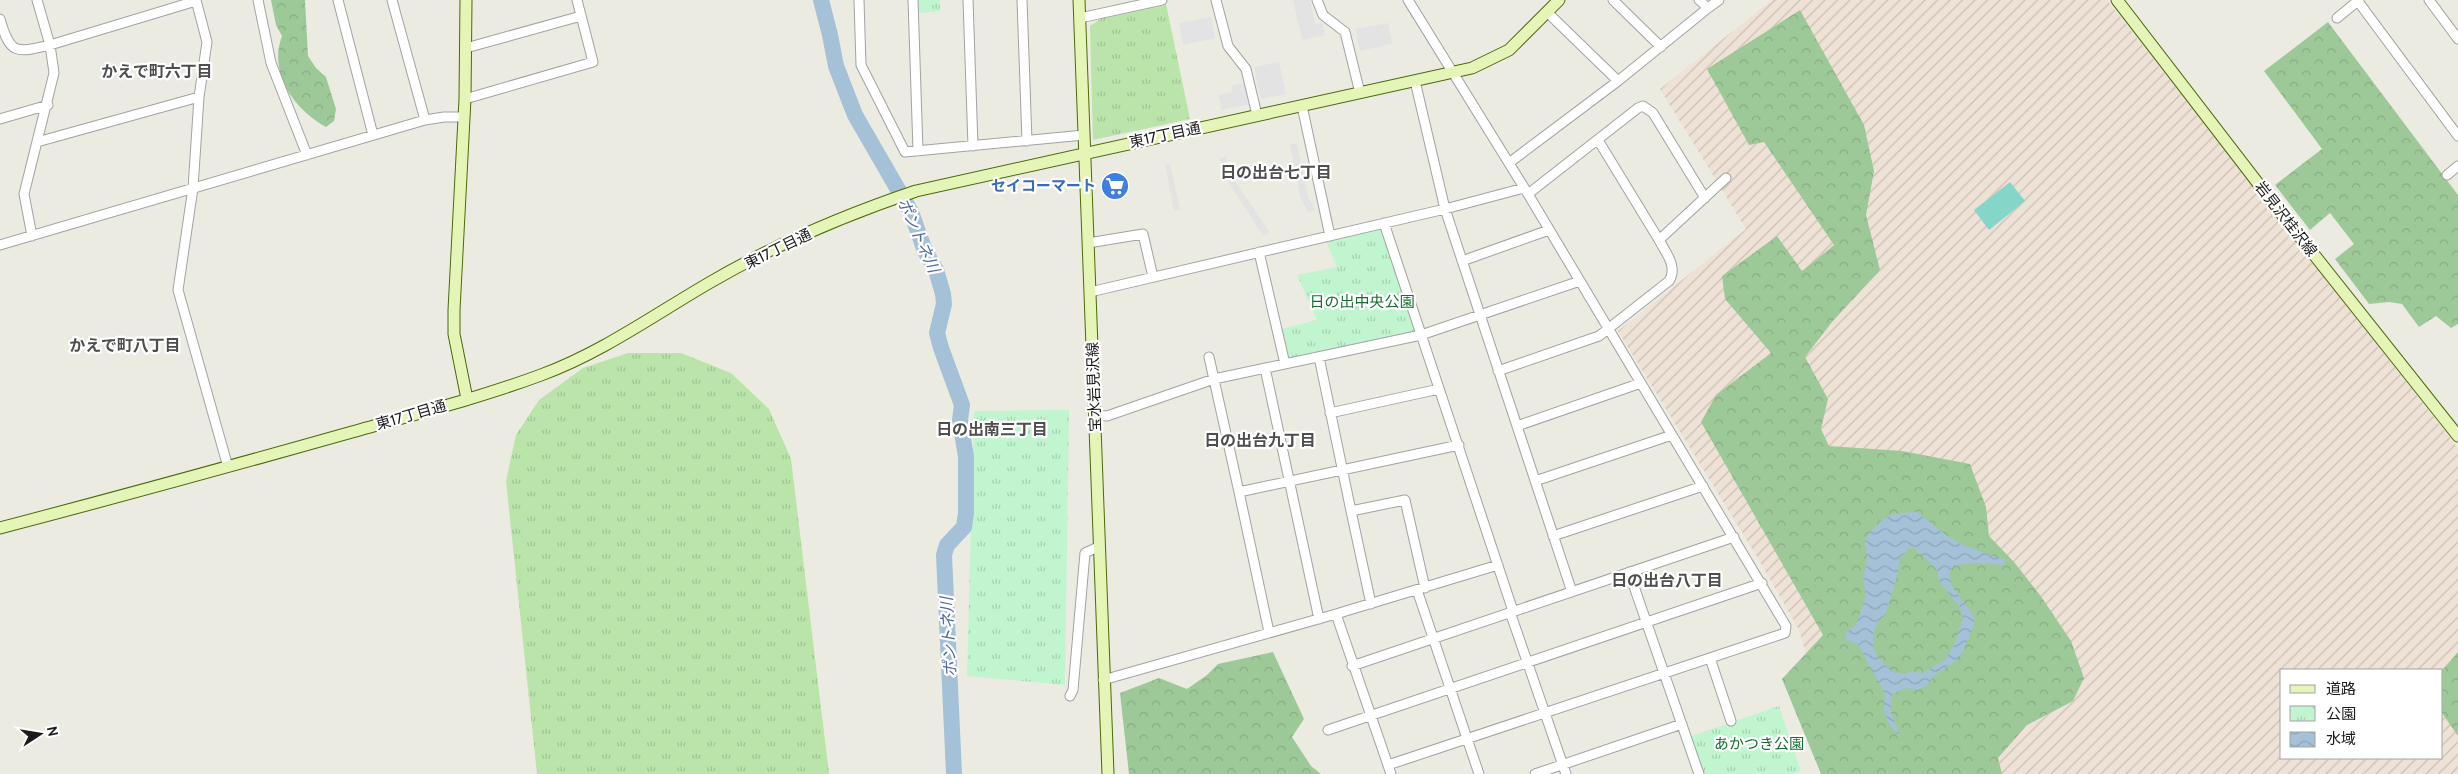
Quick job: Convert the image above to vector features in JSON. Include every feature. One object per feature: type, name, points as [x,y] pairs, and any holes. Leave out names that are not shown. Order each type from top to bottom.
[{"type":"street","points":[[32,236],[24,194],[48,105],[54,74],[50,45],[37,0]]},
{"type":"street","points":[[0,19],[6,40],[13,49],[26,50],[50,45],[196,0],[207,42],[199,97],[193,188],[178,290],[228,467]]},
{"type":"street","points":[[258,0],[271,63],[307,155]]},
{"type":"street","points":[[338,0],[373,135]]},
{"type":"street","points":[[392,0],[425,120]]},
{"type":"street","points":[[466,0],[465,98],[454,275],[454,334],[467,399]]},
{"type":"street","points":[[465,98],[593,62],[577,0]]},
{"type":"street","points":[[859,0],[861,65],[905,152],[1084,135]]},
{"type":"street","points":[[913,0],[918,151]]},
{"type":"street","points":[[968,0],[973,146]]},
{"type":"street","points":[[1022,0],[1027,140]]},
{"type":"street","name":"宝水岩見沢線","points":[[1080,0],[1098,547],[1108,774]]},
{"type":"street","points":[[1080,18],[1162,0]]},
{"type":"street","points":[[1216,0],[1228,46],[1246,69],[1257,115]]},
{"type":"street","points":[[1317,0],[1323,15],[1345,32],[1360,93]]},
{"type":"street","points":[[1336,614],[1352,666],[1390,770],[1467,739],[1784,633],[1785,621],[1455,73],[1408,0]]},
{"type":"street","name":"東17丁目通","points":[[0,528],[228,467],[467,399],[542,375],[596,350],[712,281],[795,240],[873,206],[916,191],[1085,152],[1455,73],[1487,62],[1509,50],[1559,0]]},
{"type":"street","points":[[1613,0],[1661,47]]},
{"type":"street","points":[[1699,0],[1708,8]]},
{"type":"street","points":[[1509,163],[1618,81],[1719,0]]},
{"type":"street","name":"岩見沢桂沢線","points":[[2117,0],[2271,200],[2458,436]]},
{"type":"street","points":[[2337,18],[2358,0],[2458,136]]},
{"type":"street","points":[[2429,0],[2458,39]]},
{"type":"street","points":[[1547,12],[1618,81]]},
{"type":"street","points":[[466,48],[581,16]]},
{"type":"street","points":[[1416,81],[1445,209],[1572,592]]},
{"type":"street","points":[[37,142],[199,97]]},
{"type":"street","points":[[0,119],[48,105]]},
{"type":"street","points":[[1302,106],[1330,236]]},
{"type":"street","points":[[1090,292],[1526,191],[1598,140],[1638,108],[1648,108],[1705,198]]},
{"type":"street","points":[[0,245],[425,120],[444,117],[464,117]]},
{"type":"street","points":[[1498,371],[1600,336],[1610,330],[1669,281],[1672,276],[1672,263],[1598,140]]},
{"type":"street","points":[[2447,175],[2458,166]]},
{"type":"street","points":[[1659,240],[1726,178]]},
{"type":"street","points":[[1384,223],[1566,774]]},
{"type":"street","points":[[1462,261],[1549,230]]},
{"type":"street","points":[[1088,243],[1143,234],[1153,277]]},
{"type":"street","points":[[1259,252],[1285,364]]},
{"type":"street","points":[[1095,415],[1107,416],[1214,379],[1421,336],[1580,281]]},
{"type":"street","points":[[1209,357],[1268,632]]},
{"type":"street","points":[[1319,357],[1371,604]]},
{"type":"street","points":[[1265,368],[1319,619]]},
{"type":"street","points":[[1517,426],[1641,383]]},
{"type":"street","points":[[1330,412],[1439,389]]},
{"type":"street","points":[[1535,481],[1672,435]]},
{"type":"street","points":[[1239,492],[1459,446]]},
{"type":"street","points":[[1553,536],[1703,486]]},
{"type":"street","points":[[1351,511],[1405,500],[1421,589],[1433,638],[1480,774]]},
{"type":"street","points":[[1352,666],[1734,537]]},
{"type":"street","points":[[1070,696],[1073,690],[1085,553],[1098,547]]},
{"type":"street","points":[[1103,680],[1235,645],[1268,632],[1371,604],[1498,565]]},
{"type":"street","points":[[1629,572],[1700,774]]},
{"type":"street","points":[[1328,730],[1762,584]]},
{"type":"street","points":[[1710,658],[1731,721]]},
{"type":"street","points":[[1535,774],[1682,724]]},
{"type":"shaded area","points":[[1293,0],[1310,0],[1315,24],[1322,23],[1325,35],[1302,40]]},
{"type":"shaded area","points":[[1772,0],[2107,0],[2458,448],[2458,774],[1840,774],[1799,630],[1756,555],[1618,331],[1746,229],[1660,89]]},
{"type":"shaded area","points":[[1211,17],[1215,38],[1183,45],[1179,23]]},
{"type":"shaded area","points":[[1388,23],[1392,44],[1360,51],[1355,29]]},
{"type":"shaded area","points":[[1279,62],[1286,94],[1261,99],[1254,67]]},
{"type":"shaded area","points":[[1244,83],[1249,104],[1222,110],[1218,95],[1233,92],[1231,86]]},
{"type":"shaded area","points":[[1297,143],[1308,196],[1315,210],[1309,213],[1301,200],[1290,144]]},
{"type":"shaded area","points":[[1226,156],[1229,172],[1270,233],[1263,236],[1223,174],[1220,158]]},
{"type":"shaded area","points":[[1170,163],[1180,210],[1174,211],[1165,164]]},
{"type":"shaded area","points":[[2010,182],[2025,201],[1989,230],[1974,210]]},
{"type":"green space","points":[[271,0],[305,0],[308,56],[316,68],[326,77],[336,109],[334,121],[326,127],[314,119],[294,100],[281,76],[278,63],[282,36],[276,25]]},
{"type":"green space","points":[[918,0],[940,0],[940,11],[919,13]]},
{"type":"green space","points":[[1166,4],[1190,119],[1093,140],[1090,26],[1104,17]]},
{"type":"green space","points":[[1800,10],[1864,125],[1874,171],[1866,215],[1880,270],[1832,322],[1805,357],[1828,399],[1821,429],[1829,446],[1902,451],[1970,464],[1986,507],[1989,536],[2014,562],[2040,595],[2071,641],[2084,678],[2073,701],[2027,725],[1998,758],[2002,774],[1821,774],[1782,679],[1823,635],[1701,422],[1716,395],[1771,353],[1725,299],[1722,276],[1777,236],[1802,271],[1834,245],[1764,142],[1749,145],[1707,69]]},
{"type":"green space","points":[[2328,22],[2458,195],[2458,324],[2451,328],[2436,316],[2419,327],[2402,304],[2389,302],[2369,304],[2335,259],[2354,244],[2330,213],[2310,230],[2275,185],[2322,149],[2264,71]]},
{"type":"green space","name":"日の出中央公園","points":[[1382,227],[1418,334],[1288,361],[1282,329],[1317,320],[1297,275],[1337,267],[1326,241]]},
{"type":"green space","points":[[628,353],[681,353],[731,373],[769,409],[791,459],[829,774],[537,774],[506,481],[516,435],[539,400],[583,368]]},
{"type":"green space","points":[[1069,410],[1065,685],[967,676],[974,411]]},
{"type":"green space","points":[[1273,652],[1304,719],[1292,737],[1311,766],[1321,774],[1129,774],[1120,693],[1159,678],[1187,689],[1207,675],[1218,664]]},
{"type":"green space","points":[[2458,652],[2458,736],[2443,714],[2443,670]]},
{"type":"green space","name":"あかつき公園","points":[[1779,706],[1801,771],[1792,774],[1704,774],[1691,736]]},
{"type":"water","points":[[1917,512],[1947,536],[1965,546],[2005,560],[2004,565],[1976,563],[1954,565],[1949,574],[1951,585],[1974,617],[1974,626],[1958,659],[1934,676],[1927,685],[1918,690],[1905,688],[1892,694],[1890,710],[1901,739],[1889,724],[1884,712],[1885,694],[1858,644],[1847,641],[1845,633],[1856,625],[1866,596],[1863,580],[1867,559],[1865,539],[1886,517]],"holes":[[[1909,548],[1914,548],[1937,569],[1939,581],[1960,607],[1963,618],[1954,645],[1945,660],[1923,673],[1901,674],[1892,671],[1880,660],[1873,649],[1873,633],[1878,622],[1885,615],[1896,580],[1900,558]]]},
{"type":"waterway","name":"ポントネ川","points":[[821,0],[836,66],[855,115],[911,212],[925,251],[936,270],[943,294],[944,304],[937,333],[962,405],[960,420],[966,457],[966,513],[964,527],[947,545],[944,555],[954,774]]},
{"type":"place","name":"セイコーマート","points":[[1115,186]]},
{"type":"district","name":"かえで町六丁目","points":[[157,71]]},
{"type":"district","name":"日の出台七丁目","points":[[1276,172]]},
{"type":"district","name":"かえで町八丁目","points":[[125,345]]},
{"type":"district","name":"日の出南三丁目","points":[[992,429]]},
{"type":"district","name":"日の出台九丁目","points":[[1260,440]]},
{"type":"district","name":"日の出台八丁目","points":[[1667,580]]}]
